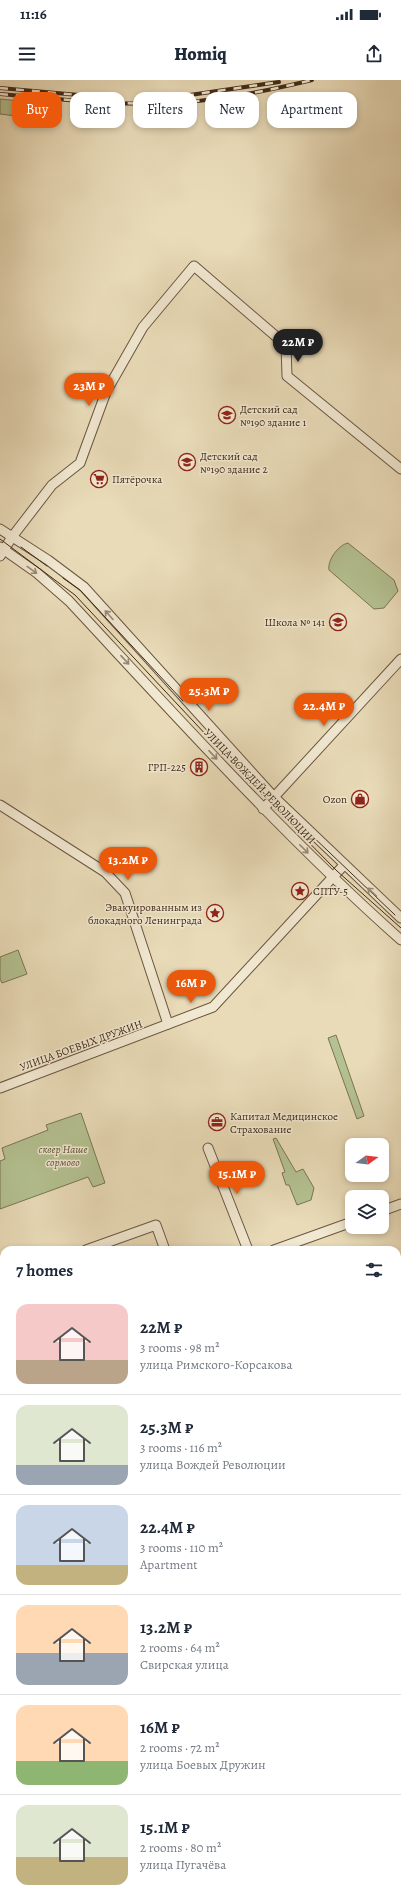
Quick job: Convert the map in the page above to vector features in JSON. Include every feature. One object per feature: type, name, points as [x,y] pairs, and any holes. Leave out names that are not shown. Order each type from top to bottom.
[{"type":"street","points":[[1,551],[52,485],[80,463],[106,392],[143,327],[194,266],[286,345],[288,376],[401,469]]},
{"type":"street","name":"УЛИЦА ВОЖДЕЙ РЕВОЛЮЦИИ","points":[[0,529],[48,560],[84,587],[274,797],[401,918]]},
{"type":"street","name":"УЛИЦА ВОЖДЕЙ РЕВОЛЮЦИИ","points":[[1,551],[37,573],[70,601],[263,809],[332,877],[401,940]]},
{"type":"street","points":[[263,809],[401,659]]},
{"type":"street","points":[[0,806],[105,872],[126,893],[168,1024]]},
{"type":"street","name":"УЛИЦА БОЕВЫХ ДРУЖИН","points":[[0,1088],[212,1007],[344,865]]},
{"type":"street","points":[[208,1148],[246,1246]]},
{"type":"street","points":[[389,1208],[401,1204]]},
{"type":"street","points":[[97,1246],[156,1225],[164,1246]]},
{"type":"street","points":[[285,1246],[345,1225]]},
{"type":"green space","points":[[0,99],[12,100],[12,115],[0,114]]},
{"type":"green space","points":[[348,543],[394,580],[398,591],[384,608],[374,609],[329,570],[331,558],[337,550],[344,544]]},
{"type":"green space","points":[[18,950],[27,974],[2,983],[0,979],[0,957]]},
{"type":"green space","points":[[336,1035],[364,1116],[357,1119],[328,1038]]},
{"type":"green space","name":"сквер Наше сормово","points":[[81,1113],[105,1183],[93,1187],[88,1177],[0,1209],[0,1161],[5,1159],[2,1148],[48,1130],[46,1125]]},
{"type":"green space","points":[[276,1138],[296,1172],[303,1169],[314,1188],[311,1200],[297,1205],[289,1185],[286,1185],[282,1173],[285,1172],[273,1139]]},
{"type":"tram line","points":[[0,539],[75,595],[269,802],[337,871],[401,928]]},
{"type":"tram line","points":[[21,547],[47,566]]},
{"type":"tram line","points":[[63,578],[80,590],[183,701]]},
{"type":"tram line","points":[[285,810],[395,915]]},
{"type":"railway","points":[[0,94],[93,102],[139,104],[186,102],[202,101],[265,91],[312,80]]},
{"type":"railway","points":[[197,94],[279,82]]},
{"type":"railway","points":[[0,88],[70,94]]},
{"type":"place","name":"Детский сад №190 здание 1","points":[[227,415]]},
{"type":"place","name":"Детский сад №190 здание 2","points":[[187,462]]},
{"type":"place","name":"Пятёрочка","points":[[99,479]]},
{"type":"place","name":"Школа № 141","points":[[338,622]]},
{"type":"place","name":"ГРП-225","points":[[199,767]]},
{"type":"place","name":"Ozon","points":[[360,799]]},
{"type":"place","name":"СПТУ-5","points":[[300,891]]},
{"type":"place","name":"Эвакуированным из блокадного Ленинграда","points":[[215,913]]},
{"type":"place","name":"Капитал Медицинское Страхование","points":[[217,1122]]}]
